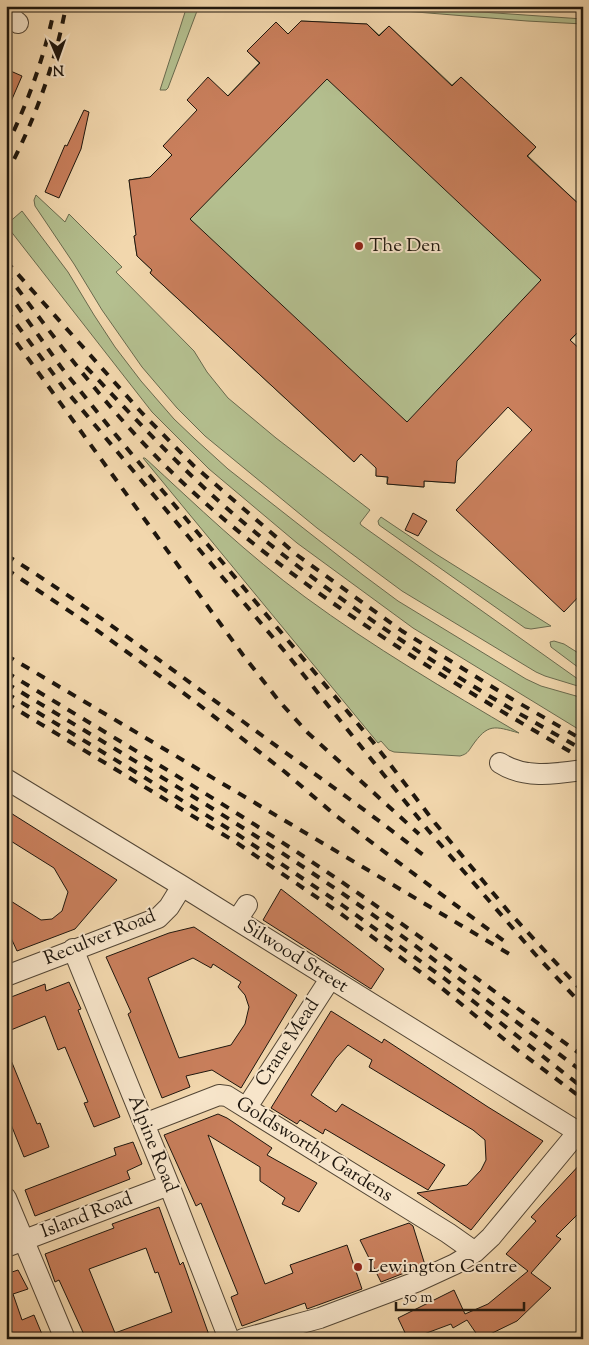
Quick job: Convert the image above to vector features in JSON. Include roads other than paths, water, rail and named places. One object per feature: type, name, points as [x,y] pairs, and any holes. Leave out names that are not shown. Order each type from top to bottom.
[{"type":"street","points":[[500,763],[513,770],[529,774],[583,770]]},
{"type":"street","name":"Silwood Street","points":[[6,779],[182,886],[242,913],[330,978],[580,1134]]},
{"type":"street","name":"Reculver Road","points":[[6,976],[72,949],[158,918],[169,907],[182,886]]},
{"type":"street","name":"Alpine Road","points":[[72,949],[169,1185],[229,1339]]},
{"type":"street","name":"Crane Mead","points":[[247,1107],[330,978]]},
{"type":"street","name":"Goldsworthy Gardens","points":[[144,1124],[218,1095],[227,1096],[448,1233],[475,1252]]},
{"type":"street","points":[[243,1339],[320,1318],[380,1297],[455,1264],[475,1252],[491,1237],[580,1134]]},
{"type":"street","name":"Island Road","points":[[15,1244],[169,1185]]},
{"type":"street","points":[[6,1198],[15,1244],[65,1339]]},
{"type":"railway","points":[[6,147],[22,113],[35,78],[55,6]]},
{"type":"railway","points":[[6,175],[26,135],[50,71],[66,6]]},
{"type":"railway","points":[[6,261],[142,413],[193,465],[297,555],[402,631],[512,699],[583,740]]},
{"type":"railway","points":[[6,273],[68,355],[133,433],[181,481],[227,522],[324,597],[425,665],[583,759]]},
{"type":"railway","points":[[6,290],[61,367],[115,434],[373,742],[435,823],[508,911],[583,992]]},
{"type":"railway","points":[[6,310],[63,387],[286,653],[428,830],[535,954],[583,1006]]},
{"type":"railway","points":[[6,328],[243,655],[279,701],[308,733],[419,834]]},
{"type":"railway","points":[[86,367],[193,477],[230,511],[292,562],[357,610],[423,655],[583,750]]},
{"type":"railway","points":[[6,555],[127,637],[360,806],[427,858]]},
{"type":"railway","points":[[6,569],[87,623],[193,700],[285,772],[335,815],[504,941]]},
{"type":"railway","points":[[6,655],[511,955]]},
{"type":"railway","points":[[6,672],[193,786],[303,856],[409,929],[583,1056]]},
{"type":"railway","points":[[6,683],[179,788],[349,898],[583,1072]]},
{"type":"railway","points":[[6,693],[237,834],[342,905],[445,979],[583,1088]]},
{"type":"railway","points":[[6,703],[234,841],[337,911],[438,985],[516,1049],[583,1099]]},
{"type":"place","name":"The Den","points":[[359,246]]},
{"type":"place","name":"Lewington Centre","points":[[358,1267]]}]
